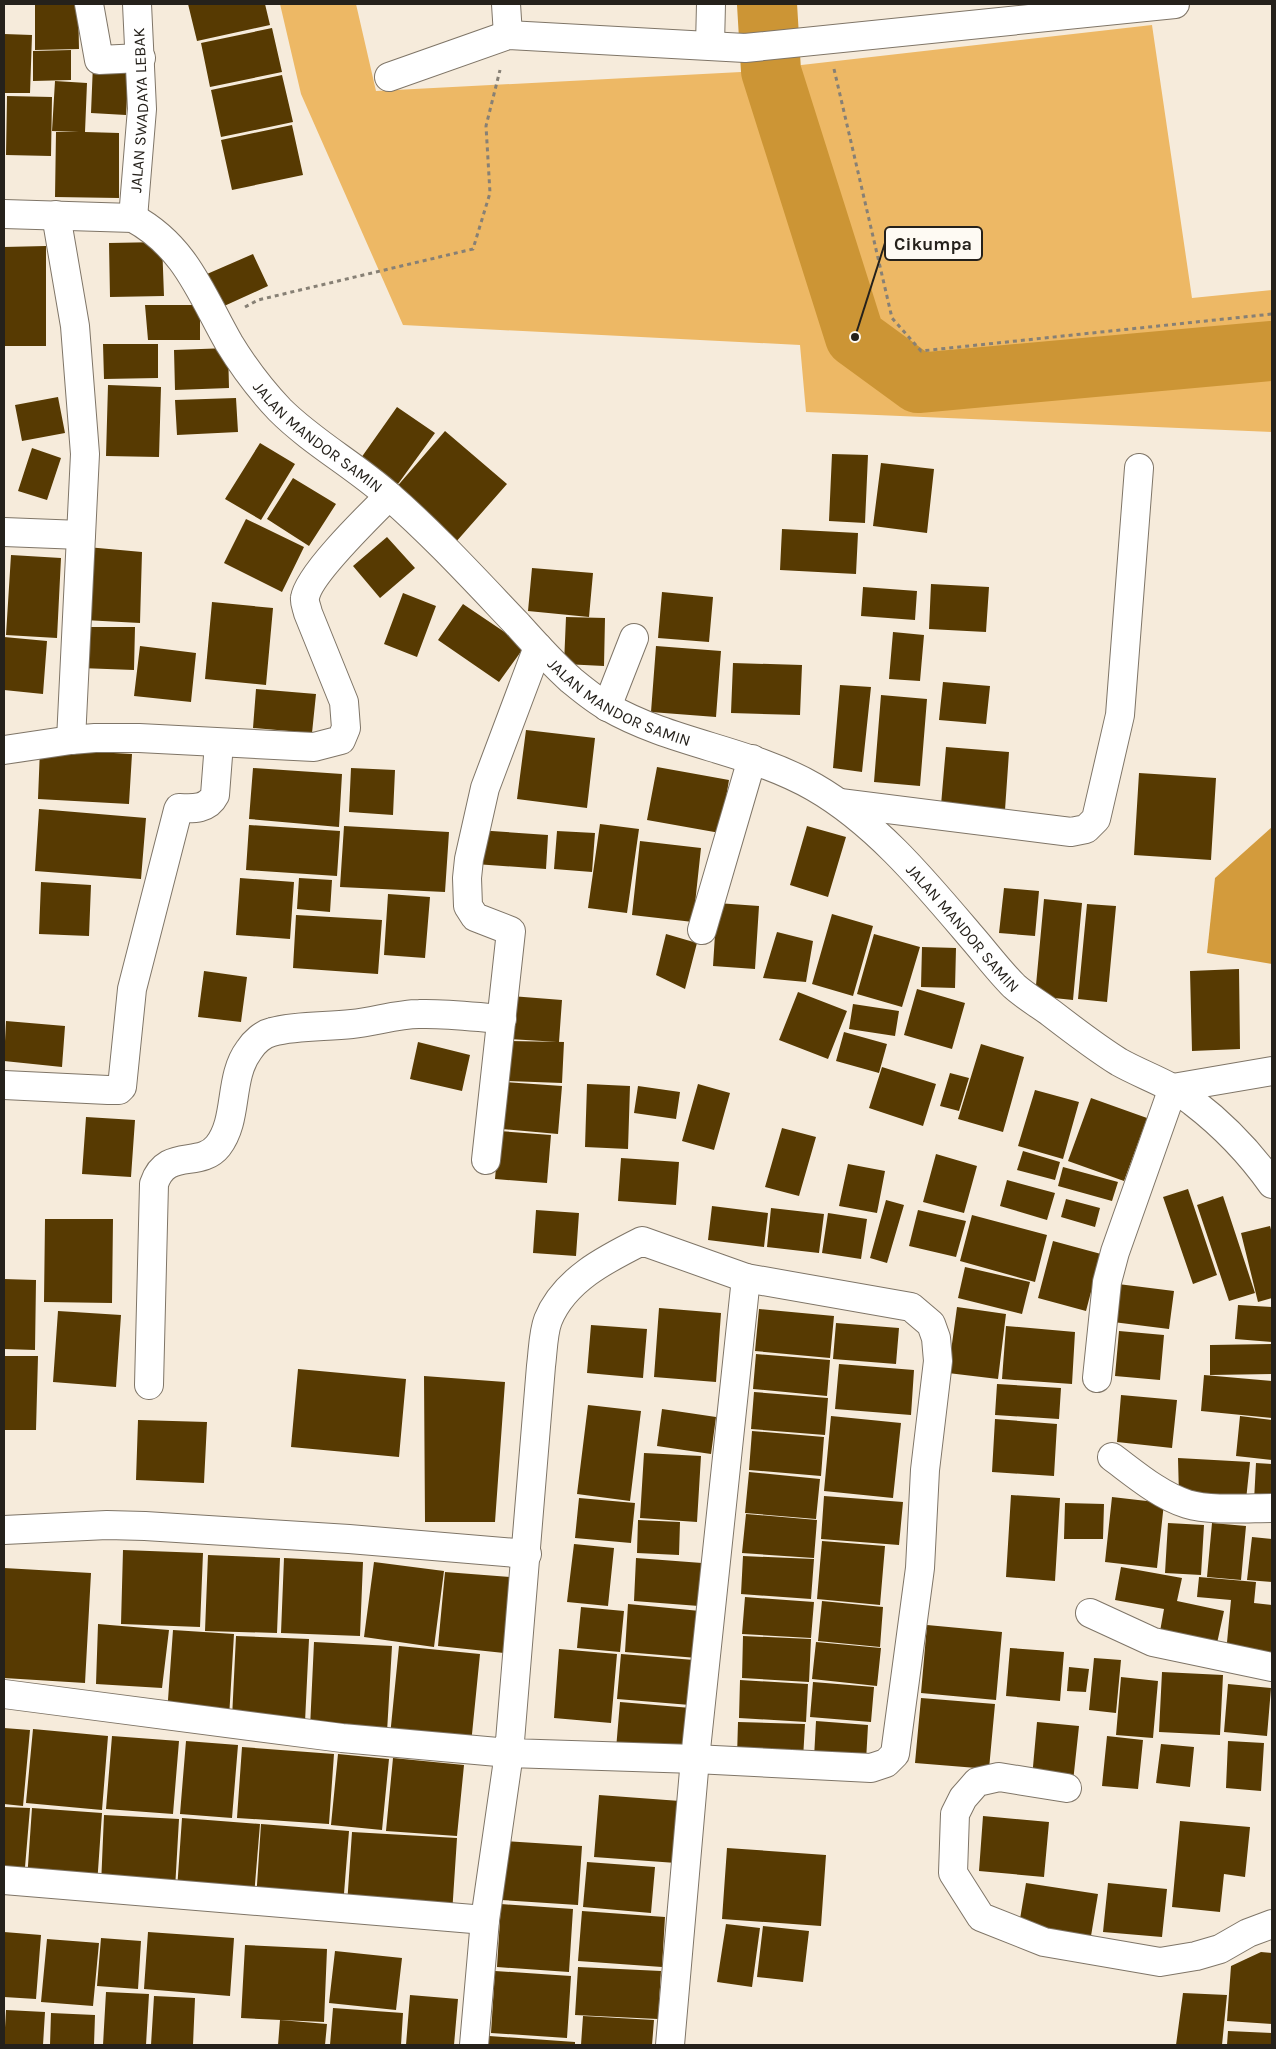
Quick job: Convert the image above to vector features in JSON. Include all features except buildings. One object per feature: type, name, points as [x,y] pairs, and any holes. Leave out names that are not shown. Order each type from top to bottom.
[{"type":"street","points":[[89,4],[99,60],[141,58]]},
{"type":"street","name":"JALAN SWADAYA LEBAK","points":[[133,218],[142,109],[137,4]]},
{"type":"street","points":[[506,4],[508,35]]},
{"type":"street","points":[[710,45],[711,4]]},
{"type":"street","points":[[389,76],[508,35],[745,48],[1138,5],[1175,4]]},
{"type":"street","points":[[4,214],[133,218]]},
{"type":"street","points":[[56,215],[75,326],[84,444],[71,740]]},
{"type":"street","name":"JALAN MANDOR SAMIN","points":[[133,218],[159,235],[183,262],[195,279],[231,345],[249,372],[281,410],[389,496],[453,557],[571,680],[607,707],[654,728],[752,759],[812,786],[839,803],[863,822],[899,857],[952,914],[1014,986],[1120,1062],[1173,1088],[1193,1102],[1233,1137],[1261,1168],[1272,1184]]},
{"type":"street","points":[[839,803],[1071,832],[1086,829],[1096,819],[1120,715],[1138,468]]},
{"type":"street","points":[[4,750],[71,740],[140,738],[314,747],[341,740],[346,728],[344,702],[308,613],[305,598],[310,585],[325,564],[389,496]]},
{"type":"street","points":[[4,532],[81,536]]},
{"type":"street","points":[[607,707],[634,638]]},
{"type":"street","points":[[486,1160],[511,931],[475,917],[468,906],[468,859],[485,788],[538,647]]},
{"type":"street","points":[[4,1085],[114,1090],[122,1088],[132,989],[178,810],[179,808],[197,809],[213,799],[215,795],[219,743]]},
{"type":"street","points":[[702,930],[752,759]]},
{"type":"street","points":[[149,1386],[154,1184],[161,1169],[172,1162],[204,1157],[216,1148],[227,1128],[242,1062],[248,1050],[258,1040],[272,1032],[351,1024],[418,1014],[502,1019]]},
{"type":"street","points":[[1097,1378],[1107,1282],[1115,1252],[1173,1088],[1272,1071]]},
{"type":"street","points":[[4,1694],[342,1738],[509,1753],[695,1759],[871,1768],[886,1763],[895,1754],[920,1568],[925,1470],[938,1361],[936,1338],[931,1324],[910,1307],[746,1278],[642,1241],[604,1261],[571,1286],[547,1321],[543,1346],[509,1753],[485,1920],[474,2045]]},
{"type":"street","points":[[670,2045],[695,1759],[746,1278]]},
{"type":"street","points":[[1112,1457],[1152,1487],[1188,1504],[1228,1508],[1272,1508]]},
{"type":"street","points":[[4,1530],[107,1525],[145,1526],[350,1539],[527,1554]]},
{"type":"street","points":[[1090,1613],[1152,1642],[1272,1667]]},
{"type":"street","points":[[1067,1788],[999,1777],[977,1782],[963,1798],[955,1814],[953,1873],[981,1917],[1044,1942],[1160,1962],[1196,1956],[1220,1949],[1248,1933],[1272,1924]]},
{"type":"street","points":[[4,1880],[485,1920]]},
{"type":"path","points":[[218,322],[258,300],[473,249],[490,192],[486,126],[508,35]]},
{"type":"path","points":[[828,40],[892,318],[921,351],[1272,314]]},
{"type":"shaded area","points":[[280,4],[356,4],[376,91],[741,72],[1152,25],[1192,298],[1272,290],[1272,432],[806,412],[800,345],[403,325],[301,94]]},
{"type":"shaded area","points":[[1272,827],[1272,964],[1207,953],[1215,878]]},
{"type":"waterway","points":[[767,4],[771,71],[855,337],[918,383],[1272,351]]},
{"type":"place","name":"Cikumpa","points":[[855,337]]}]
